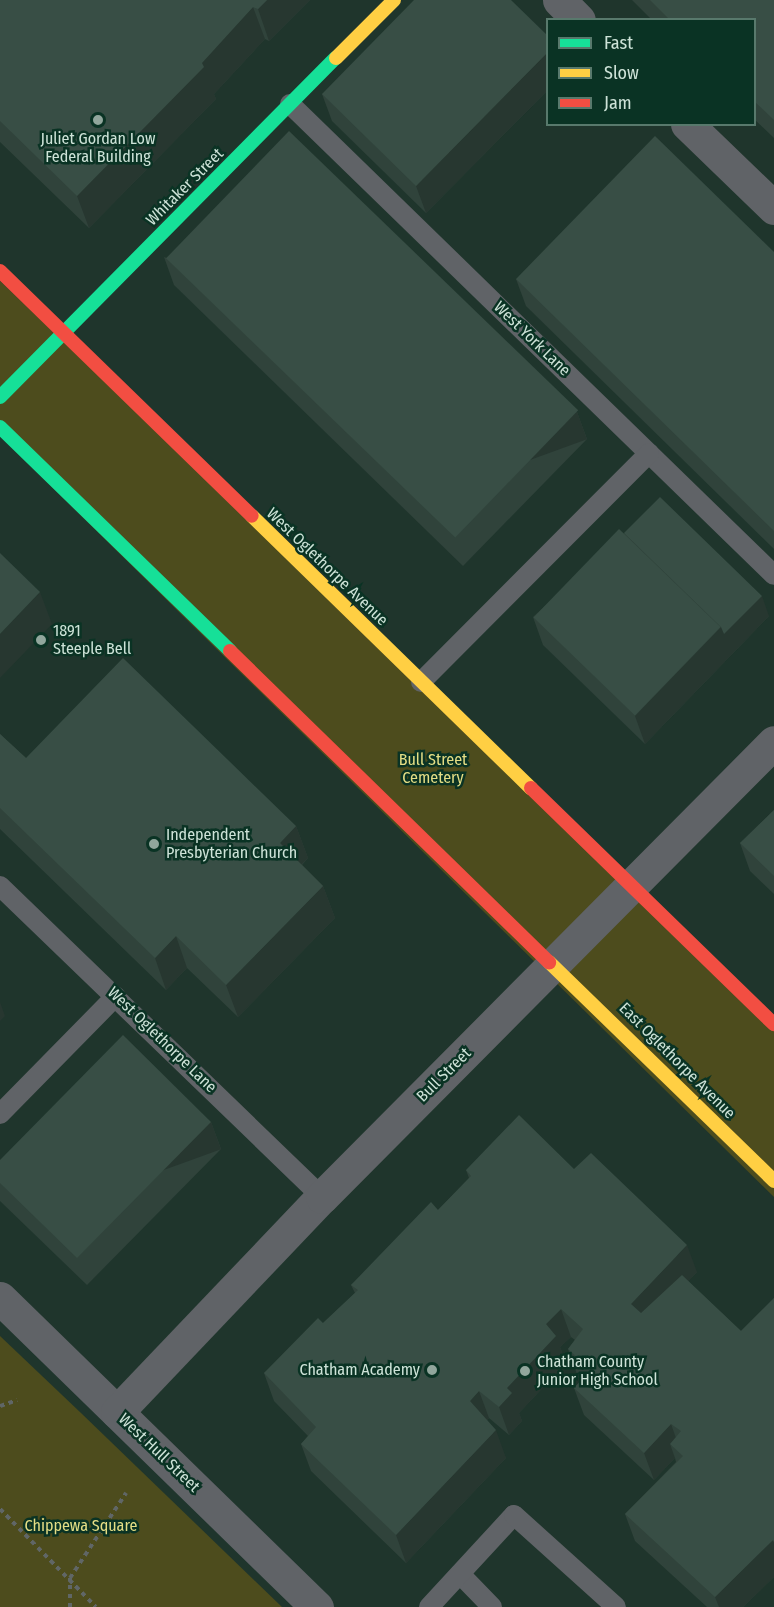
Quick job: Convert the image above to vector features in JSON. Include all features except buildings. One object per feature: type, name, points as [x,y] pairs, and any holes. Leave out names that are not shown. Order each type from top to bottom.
[{"type":"main road","name":"Whitaker Street","points":[[0,397],[394,0]]},
{"type":"main road","name":"West Oglethorpe Avenue","points":[[0,271],[632,887]]},
{"type":"main road","points":[[0,427],[555,965]]},
{"type":"main road","points":[[632,887],[774,1024]]},
{"type":"main road","name":"East Oglethorpe Avenue","points":[[555,965],[774,1181]]},
{"type":"street","points":[[559,0],[577,18]]},
{"type":"street","points":[[689,126],[774,208]]},
{"type":"street","name":"Bull Street","points":[[117,1412],[322,1197],[774,742]]},
{"type":"street","name":"West Hull Street","points":[[0,1298],[317,1607]]},
{"type":"lane","name":"West York Lane","points":[[291,104],[774,575]]},
{"type":"lane","points":[[421,682],[649,453]]},
{"type":"lane","name":"West Oglethorpe Lane","points":[[0,886],[322,1197]]},
{"type":"lane","points":[[0,1114],[116,996]]},
{"type":"lane","points":[[429,1607],[514,1515],[616,1607]]},
{"type":"lane","points":[[460,1574],[492,1607]]},
{"type":"path","points":[[0,1406],[17,1400]]},
{"type":"path","points":[[70,1607],[70,1578],[126,1493]]},
{"type":"path","points":[[0,1509],[96,1607]]},
{"type":"green space","name":"Bull Street Cemetery","points":[[0,281],[774,1023],[774,1197],[0,436]]},
{"type":"green space","name":"Chippewa Square","points":[[0,1336],[81,1413],[282,1607],[0,1607]]},
{"type":"traffic: fast","points":[[0,397],[336,58]]},
{"type":"traffic: fast","points":[[0,427],[230,651]]},
{"type":"traffic: slow","points":[[336,58],[394,0]]},
{"type":"traffic: slow","points":[[252,516],[531,788]]},
{"type":"traffic: slow","points":[[549,962],[774,1181]]},
{"type":"traffic: jam","points":[[0,271],[252,516]]},
{"type":"traffic: jam","points":[[230,651],[549,962]]},
{"type":"traffic: jam","points":[[531,788],[774,1024]]},
{"type":"place","name":"Juliet Gordan Low Federal Building","points":[[98,120]]},
{"type":"place","name":"1891 Steeple Bell","points":[[41,640]]},
{"type":"place","name":"Independent Presbyterian Church","points":[[154,844]]},
{"type":"place","name":"Chatham Academy","points":[[432,1370]]},
{"type":"place","name":"Chatham County Junior High School","points":[[525,1371]]}]
